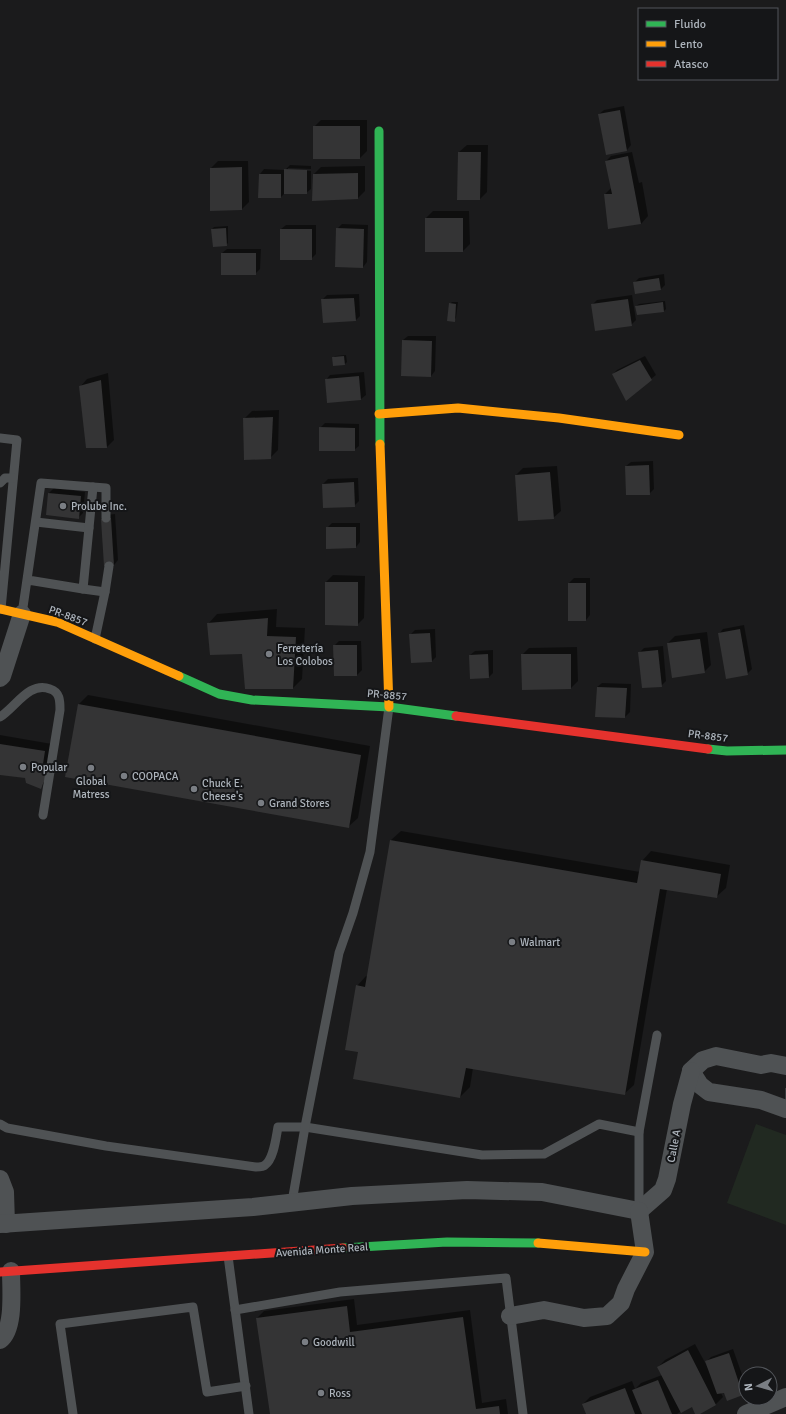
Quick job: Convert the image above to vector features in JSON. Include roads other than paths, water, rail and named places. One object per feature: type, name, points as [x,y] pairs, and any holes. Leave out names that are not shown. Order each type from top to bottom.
[{"type":"street","points":[[379,131],[379,414],[389,706]]},
{"type":"street","points":[[379,414],[458,408],[559,418],[679,435]]},
{"type":"street","name":"PR-8857","points":[[1,609],[57,622],[219,694],[252,700],[389,706],[727,751],[786,750]]},
{"type":"street","points":[[0,678],[22,614]]},
{"type":"street","points":[[786,1066],[771,1063],[761,1065],[716,1056],[703,1060],[691,1071],[700,1085],[710,1092],[786,1103]]},
{"type":"street","points":[[761,1065],[770,1072],[786,1076]]},
{"type":"street","name":"Calle A","points":[[639,1211],[663,1190],[667,1179],[682,1104],[691,1071]]},
{"type":"street","points":[[0,1179],[5,1192],[3,1224],[237,1208],[352,1196],[467,1190],[534,1191],[639,1211],[645,1252],[626,1289],[621,1303],[607,1316],[584,1318],[544,1310],[510,1316]]},
{"type":"street","name":"Avenida Monte Real","points":[[6,1271],[447,1242],[525,1242],[645,1252]]},
{"type":"street","points":[[0,1340],[4,1337],[10,1315],[6,1271]]},
{"type":"street","points":[[746,1414],[786,1397]]},
{"type":"lane","points":[[0,438],[17,440],[4,477],[1,609]]},
{"type":"lane","points":[[22,614],[41,483],[106,488],[106,518]]},
{"type":"lane","points":[[83,589],[93,487]]},
{"type":"lane","points":[[36,522],[89,528]]},
{"type":"lane","points":[[95,639],[109,566]]},
{"type":"lane","points":[[28,580],[105,592]]},
{"type":"lane","points":[[0,717],[33,689],[46,688],[57,693],[60,700],[60,710],[43,815]]},
{"type":"lane","points":[[292,1202],[339,954],[353,913],[370,852],[389,706]]},
{"type":"lane","points":[[639,1211],[639,1132],[656,1035]]},
{"type":"lane","points":[[0,1124],[8,1128],[106,1146],[256,1167],[264,1166],[269,1162],[272,1156],[278,1128],[305,1127],[482,1155],[544,1154],[599,1124],[639,1132]]},
{"type":"lane","points":[[228,1256],[249,1414]]},
{"type":"lane","points":[[235,1310],[340,1292],[506,1278],[523,1414]]},
{"type":"lane","points":[[72,1414],[60,1324],[193,1307],[207,1392],[246,1386]]},
{"type":"place","name":"Prolube Inc.","points":[[63,506]]},
{"type":"place","name":"Ferretería Los Colobos","points":[[269,654]]},
{"type":"place","name":"Popular","points":[[23,767]]},
{"type":"place","name":"Global Matress","points":[[91,768]]},
{"type":"place","name":"COOPACA","points":[[124,776]]},
{"type":"place","name":"Chuck E. Cheese's","points":[[194,789]]},
{"type":"place","name":"Grand Stores","points":[[261,803]]},
{"type":"place","name":"Walmart","points":[[512,942]]},
{"type":"place","name":"Goodwill","points":[[305,1342]]},
{"type":"place","name":"Ross","points":[[321,1393]]}]
